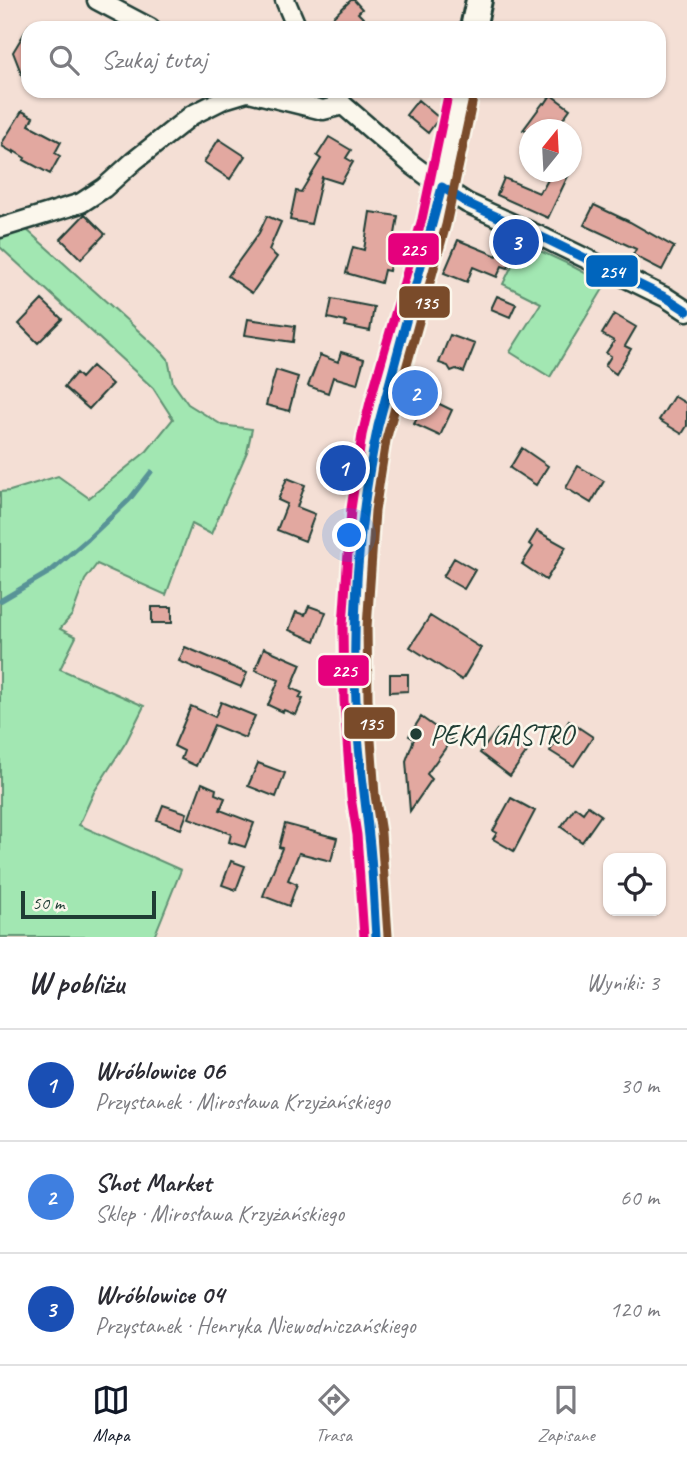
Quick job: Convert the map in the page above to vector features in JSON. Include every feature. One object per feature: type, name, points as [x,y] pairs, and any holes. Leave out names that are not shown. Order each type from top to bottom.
[{"type":"street","points":[[97,0],[137,21]]},
{"type":"street","points":[[285,0],[294,21]]},
{"type":"street","points":[[474,21],[479,0]]},
{"type":"street","points":[[0,228],[81,203],[104,188],[192,115],[230,98]]},
{"type":"street","points":[[272,98],[323,110],[338,98],[410,163],[467,203],[667,298],[687,311]]},
{"type":"street","points":[[376,937],[356,700],[355,627],[363,510],[374,438],[425,254],[461,98]]},
{"type":"green space","points":[[26,229],[163,353],[168,359],[173,383],[188,404],[222,425],[252,429],[247,452],[211,534],[192,524],[166,595],[97,564],[85,580],[72,615],[60,629],[76,637],[60,669],[144,706],[126,742],[94,792],[79,825],[181,870],[154,937],[0,937],[0,492],[58,476],[89,498],[147,451],[173,419],[153,388],[0,247],[0,236]]},
{"type":"green space","points":[[523,243],[606,284],[550,377],[510,352],[541,303],[503,284]]},
{"type":"building","points":[[354,0],[362,9],[358,13],[366,21],[333,21],[331,19]]},
{"type":"building","points":[[21,39],[21,73],[13,52]]},
{"type":"building","points":[[549,98],[555,98],[570,109],[563,119],[531,119]]},
{"type":"building","points":[[418,100],[439,118],[428,133],[406,115]]},
{"type":"building","points":[[22,111],[33,117],[29,125],[61,142],[55,153],[60,156],[50,174],[2,146]]},
{"type":"building","points":[[329,137],[351,150],[346,158],[353,162],[341,183],[322,177],[311,224],[290,220],[296,191],[301,192],[321,159],[317,156]]},
{"type":"building","points":[[219,139],[245,156],[230,179],[204,162]]},
{"type":"building","points":[[504,178],[539,193],[547,182],[565,182],[548,218],[497,195]]},
{"type":"building","points":[[594,205],[674,247],[662,270],[633,255],[636,249],[584,225]]},
{"type":"building","points":[[370,212],[398,216],[389,271],[384,270],[381,283],[346,273],[353,247],[364,250]]},
{"type":"building","points":[[85,214],[105,234],[81,259],[61,239]]},
{"type":"building","points":[[267,216],[281,222],[269,250],[277,257],[252,293],[228,276],[259,233]]},
{"type":"building","points":[[458,240],[497,256],[502,245],[516,251],[508,268],[502,266],[497,277],[473,267],[467,282],[444,273]]},
{"type":"building","points":[[497,296],[516,304],[510,317],[491,309]]},
{"type":"building","points":[[332,299],[374,307],[370,331],[345,326],[346,322],[328,318]]},
{"type":"building","points":[[42,300],[62,319],[38,343],[19,324]]},
{"type":"building","points":[[614,314],[636,327],[625,346],[631,349],[616,374],[605,366],[611,356],[606,353],[614,341],[602,334]]},
{"type":"building","points":[[248,319],[295,326],[293,342],[245,335]]},
{"type":"building","points":[[450,335],[475,344],[464,372],[456,369],[451,371],[448,366],[439,363]]},
{"type":"building","points":[[341,352],[364,359],[357,384],[333,377],[328,393],[308,386],[320,355],[338,362]]},
{"type":"building","points":[[92,366],[112,384],[89,409],[64,387],[76,373],[81,378]]},
{"type":"building","points":[[276,370],[298,377],[289,411],[266,405]]},
{"type":"building","points":[[409,380],[426,387],[419,404],[408,400],[405,392]]},
{"type":"building","points":[[674,396],[687,404],[687,426],[682,434],[659,420]]},
{"type":"building","points":[[427,398],[452,410],[440,436],[414,424]]},
{"type":"building","points":[[522,448],[548,466],[536,485],[510,468]]},
{"type":"building","points":[[578,466],[604,481],[591,503],[566,488]]},
{"type":"building","points":[[287,478],[305,485],[297,507],[315,514],[305,541],[277,530],[287,504],[278,500]]},
{"type":"building","points":[[537,531],[566,547],[546,580],[522,564],[533,547],[529,544]]},
{"type":"building","points":[[454,558],[475,570],[464,589],[443,577]]},
{"type":"building","points":[[309,606],[326,612],[315,641],[289,630],[296,612],[305,615]]},
{"type":"building","points":[[152,607],[172,607],[172,623],[152,623]]},
{"type":"building","points":[[430,616],[481,648],[462,680],[410,647]]},
{"type":"building","points":[[185,647],[247,673],[241,687],[179,661]]},
{"type":"building","points":[[264,648],[301,664],[291,688],[302,693],[299,698],[303,699],[296,715],[268,705],[279,680],[255,670]]},
{"type":"building","points":[[390,674],[408,674],[408,691],[390,692]]},
{"type":"building","points":[[221,702],[255,716],[245,738],[214,725],[196,766],[181,759],[184,751],[174,746],[191,706],[215,717]]},
{"type":"building","points":[[421,717],[452,739],[427,774],[432,779],[410,811],[406,761],[414,739],[409,736]]},
{"type":"building","points":[[569,721],[593,737],[574,766],[550,751]]},
{"type":"building","points":[[497,730],[527,752],[510,776],[480,753]]},
{"type":"building","points":[[258,763],[285,773],[276,797],[248,786]]},
{"type":"building","points":[[202,783],[216,789],[215,794],[225,798],[220,810],[254,823],[245,847],[229,842],[231,834],[189,818]]},
{"type":"building","points":[[511,798],[535,811],[514,851],[493,839],[497,833],[493,831]]},
{"type":"building","points":[[163,805],[187,813],[181,829],[157,820]]},
{"type":"building","points":[[588,806],[601,815],[582,842],[561,827],[575,807],[583,813]]},
{"type":"building","points":[[285,824],[337,838],[331,861],[299,853],[288,880],[297,884],[289,906],[263,896],[282,848],[279,847]]},
{"type":"building","points":[[231,861],[245,866],[236,890],[222,885]]},
{"type":"waterway","points":[[0,601],[51,571],[129,500],[151,472]]},
{"type":"transit line","name":"225","points":[[364,937],[344,700],[343,626],[351,509],[362,435],[422,219],[448,98]]},
{"type":"transit line","name":"135","points":[[388,936],[368,699],[367,627],[375,511],[386,440],[446,225],[473,98]]},
{"type":"transit line","name":"254","points":[[442,187],[467,203],[667,298],[687,311]]},
{"type":"transit line","name":"254","points":[[376,937],[355,687],[357,574],[365,500],[378,426],[442,187]]},
{"type":"place","name":"Wróblowice 04","points":[[516,242]]},
{"type":"place","name":"Shot Market","points":[[415,393]]},
{"type":"place","name":"Wróblowice 06","points":[[343,468]]},
{"type":"place","name":"PEKA GASTRO","points":[[416,734]]}]
